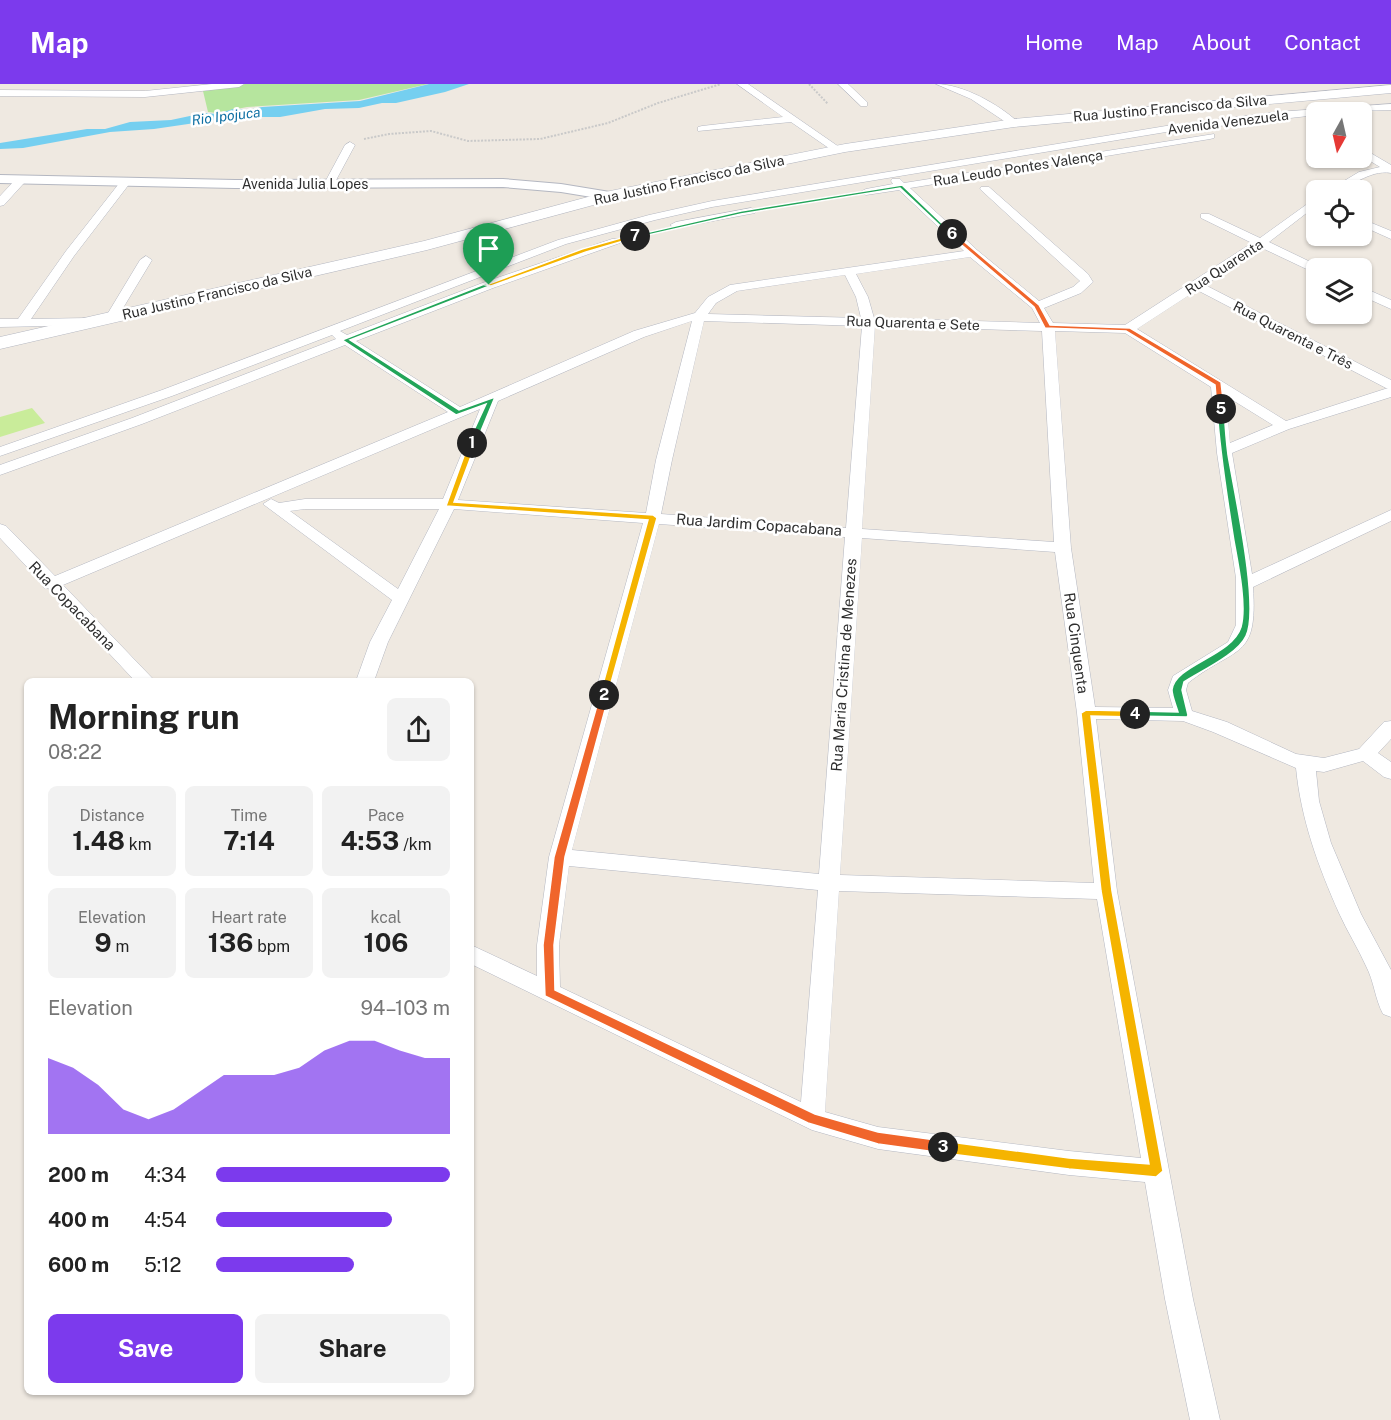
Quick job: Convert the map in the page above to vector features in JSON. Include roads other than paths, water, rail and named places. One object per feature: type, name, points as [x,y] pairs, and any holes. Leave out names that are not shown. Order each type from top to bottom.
[{"type":"main road","name":"Rua Justino Francisco da Silva","points":[[0,343],[427,244],[610,196],[837,149],[1014,123],[1391,88]]},
{"type":"street","points":[[39,95],[42,84]]},
{"type":"street","points":[[0,93],[146,94],[239,84]]},
{"type":"street","points":[[742,84],[837,149]]},
{"type":"street","points":[[843,84],[864,104]]},
{"type":"street","points":[[941,84],[966,94],[1014,123]]},
{"type":"street","name":"Avenida Venezuela","points":[[889,175],[1166,129],[1277,115],[1391,107]]},
{"type":"street","points":[[1139,110],[1166,129]]},
{"type":"street","points":[[1277,115],[1306,121]]},
{"type":"street","points":[[1372,119],[1391,118]]},
{"type":"street","points":[[702,129],[791,119]]},
{"type":"street","points":[[1283,127],[1306,124]]},
{"type":"street","name":"Rua Leudo Pontes Valença","points":[[856,194],[1250,131]]},
{"type":"street","points":[[329,184],[350,145]]},
{"type":"street","points":[[1372,157],[1390,168]]},
{"type":"street","points":[[1352,180],[1363,174],[1390,168]]},
{"type":"street","points":[[889,175],[973,253],[1037,306],[1048,326]]},
{"type":"street","name":"Rua Justino Francisco da Silva","points":[[0,452],[167,393],[562,242],[712,204],[889,175]]},
{"type":"street","name":"Avenida Julia Lopes","points":[[0,179],[125,183],[503,183],[561,188],[610,196]]},
{"type":"street","points":[[0,203],[20,181]]},
{"type":"street","points":[[22,323],[70,254],[125,183]]},
{"type":"street","points":[[985,189],[1084,277],[1086,282],[1077,290],[1037,306]]},
{"type":"street","points":[[660,228],[764,209]]},
{"type":"street","name":"Rua Quarenta","points":[[1128,329],[1261,243],[1306,209]]},
{"type":"street","points":[[1205,216],[1306,265]]},
{"type":"street","points":[[1372,226],[1391,235]]},
{"type":"street","points":[[0,470],[137,421],[573,254],[628,238]]},
{"type":"street","points":[[549,992],[548,945],[560,857],[653,518],[664,460],[699,317],[712,300],[734,288],[973,253]]},
{"type":"street","points":[[111,318],[146,260]]},
{"type":"street","name":"Rua Maria Cristina de Menezes","points":[[812,1119],[869,322],[862,297],[849,271]]},
{"type":"street","name":"Rua Quarenta e Três","points":[[1196,285],[1391,385]]},
{"type":"street","points":[[1372,296],[1391,305]]},
{"type":"street","name":"Rua Quarenta e Sete","points":[[51,584],[459,413],[639,334],[683,319],[699,317],[1128,329]]},
{"type":"street","points":[[0,323],[91,322]]},
{"type":"street","name":"Rua Cinquenta","points":[[1048,326],[1063,548],[1086,713],[1106,891],[1156,1171],[1204,1420]]},
{"type":"street","points":[[330,329],[459,413]]},
{"type":"street","points":[[1128,329],[1284,426]]},
{"type":"street","points":[[1184,715],[1177,690],[1180,680],[1232,647],[1241,637],[1246,624],[1245,584],[1224,451],[1218,384]]},
{"type":"street","points":[[1224,451],[1284,426],[1391,392]]},
{"type":"street","points":[[366,678],[378,642],[402,600],[449,504],[466,455],[492,398]]},
{"type":"street","points":[[260,496],[402,600]]},
{"type":"street","name":"Rua Jardim Copacabana","points":[[276,508],[305,504],[449,504],[854,531],[1063,548]]},
{"type":"street","points":[[1245,584],[1391,515]]},
{"type":"street","name":"Rua Copacabana","points":[[0,530],[143,678]]},
{"type":"street","points":[[1086,713],[1184,715],[1305,764],[1324,765],[1366,754],[1391,727]]},
{"type":"street","points":[[1366,754],[1391,772]]},
{"type":"street","points":[[1305,764],[1309,801],[1321,843],[1350,914],[1385,973],[1391,1006]]},
{"type":"street","points":[[560,857],[828,883],[1106,891]]},
{"type":"street","points":[[474,955],[812,1119],[878,1138],[1069,1164],[1156,1171]]},
{"type":"water","name":"Rio Ipojuca","points":[[429,84],[469,84],[396,103],[382,103],[359,108],[325,109],[280,117],[236,117],[154,129],[110,132],[23,148],[0,149],[0,143],[87,129],[105,129],[130,122],[171,120],[204,113],[217,114],[233,109],[248,110],[262,107],[360,101]]}]
